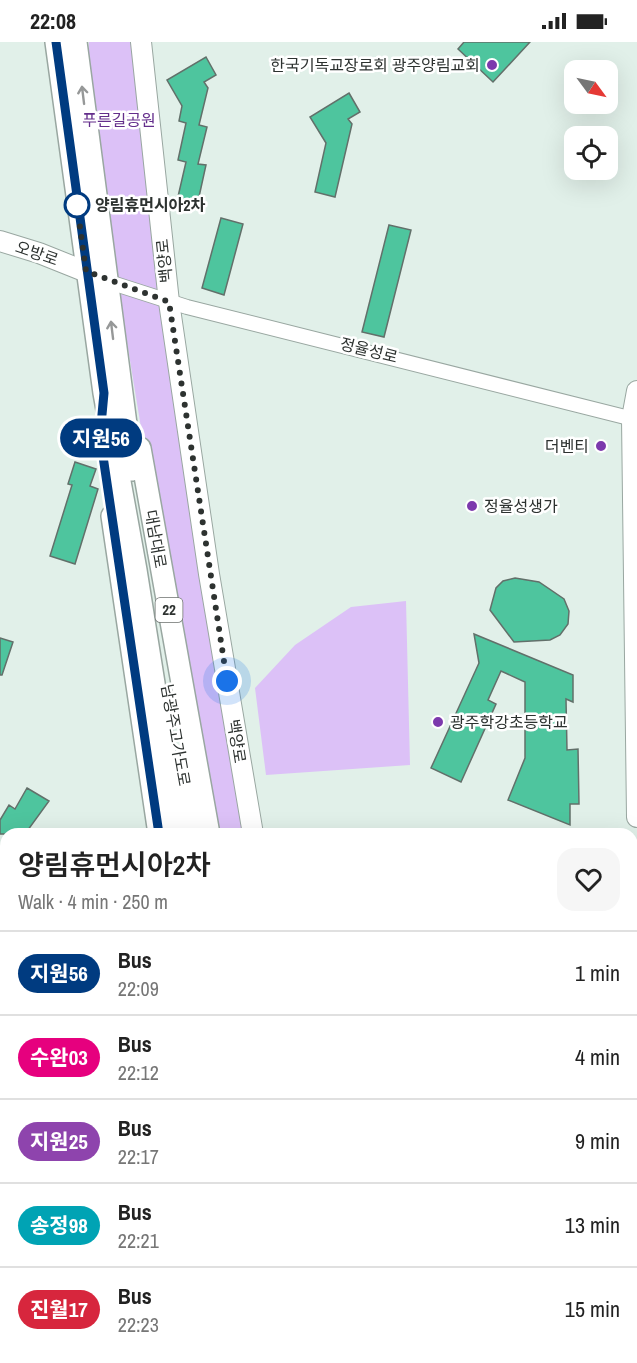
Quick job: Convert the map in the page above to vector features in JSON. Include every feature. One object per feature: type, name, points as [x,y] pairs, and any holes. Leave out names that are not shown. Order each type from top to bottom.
[{"type":"main road","name":"대남대로","points":[[56,42],[86,271],[112,391],[153,636]]},
{"type":"main road","name":"대남대로","points":[[76,42],[106,281],[112,391],[100,436],[158,828]]},
{"type":"main road","name":"대남대로","points":[[112,391],[137,430],[208,828]]},
{"type":"main road","name":"남광주고가도로","points":[[153,636],[177,828]]},
{"type":"main road","name":"남광주고가도로","points":[[153,636],[193,828]]},
{"type":"street","name":"백양로","points":[[141,42],[169,302],[209,574],[252,828]]},
{"type":"street","name":"오방로","points":[[0,242],[39,253],[106,281]]},
{"type":"street","name":"정율성로","points":[[106,281],[169,302],[634,419]]},
{"type":"street","points":[[637,391],[634,419],[637,817]]},
{"type":"green space","name":"푸른길공원","points":[[89,42],[131,42],[252,828],[216,828],[165,574],[116,275],[88,55]]},
{"type":"green space","points":[[406,601],[410,765],[266,775],[255,688],[295,645],[351,607]]},
{"type":"building","name":"한국기독교장로회 광주양림교회","points":[[464,42],[530,42],[493,82],[458,49]]},
{"type":"building","points":[[206,57],[216,75],[204,82],[208,88],[199,125],[207,127],[198,164],[206,165],[197,206],[177,201],[186,162],[178,160],[186,123],[179,121],[182,106],[167,80]]},
{"type":"building","points":[[349,93],[360,112],[348,119],[352,124],[335,197],[315,192],[326,143],[310,117]]},
{"type":"building","points":[[221,218],[243,224],[224,295],[202,288]]},
{"type":"building","points":[[389,225],[411,230],[384,337],[362,332]]},
{"type":"building","points":[[75,462],[96,469],[90,486],[98,489],[75,564],[50,556],[72,485],[68,484]]},
{"type":"building","points":[[515,578],[539,582],[564,599],[569,611],[568,624],[560,635],[550,640],[514,642],[490,610],[496,588],[503,581]]},
{"type":"building","points":[[474,634],[573,675],[573,702],[566,699],[567,750],[578,749],[579,804],[570,804],[570,825],[508,800],[525,758],[525,682],[501,671],[488,700],[496,704],[461,782],[431,768],[479,663]]},
{"type":"building","points":[[0,638],[13,642],[2,675],[0,675]]},
{"type":"building","points":[[27,788],[49,801],[29,828],[0,828],[0,820],[9,805],[15,809]]},
{"type":"bus line","name":"지원56","points":[[56,42],[104,393],[100,436],[158,828]]},
{"type":"place","name":"한국기독교장로회 광주양림교회","points":[[492,65]]},
{"type":"place","name":"양림휴먼시아2차","points":[[77,205]]},
{"type":"place","name":"더벤티","points":[[601,446]]},
{"type":"place","name":"정율성생가","points":[[472,506]]},
{"type":"place","name":"광주학강초등학교","points":[[438,722]]},
{"type":"route","points":[[77,205],[86,271],[106,281],[169,302],[227,681]]}]
